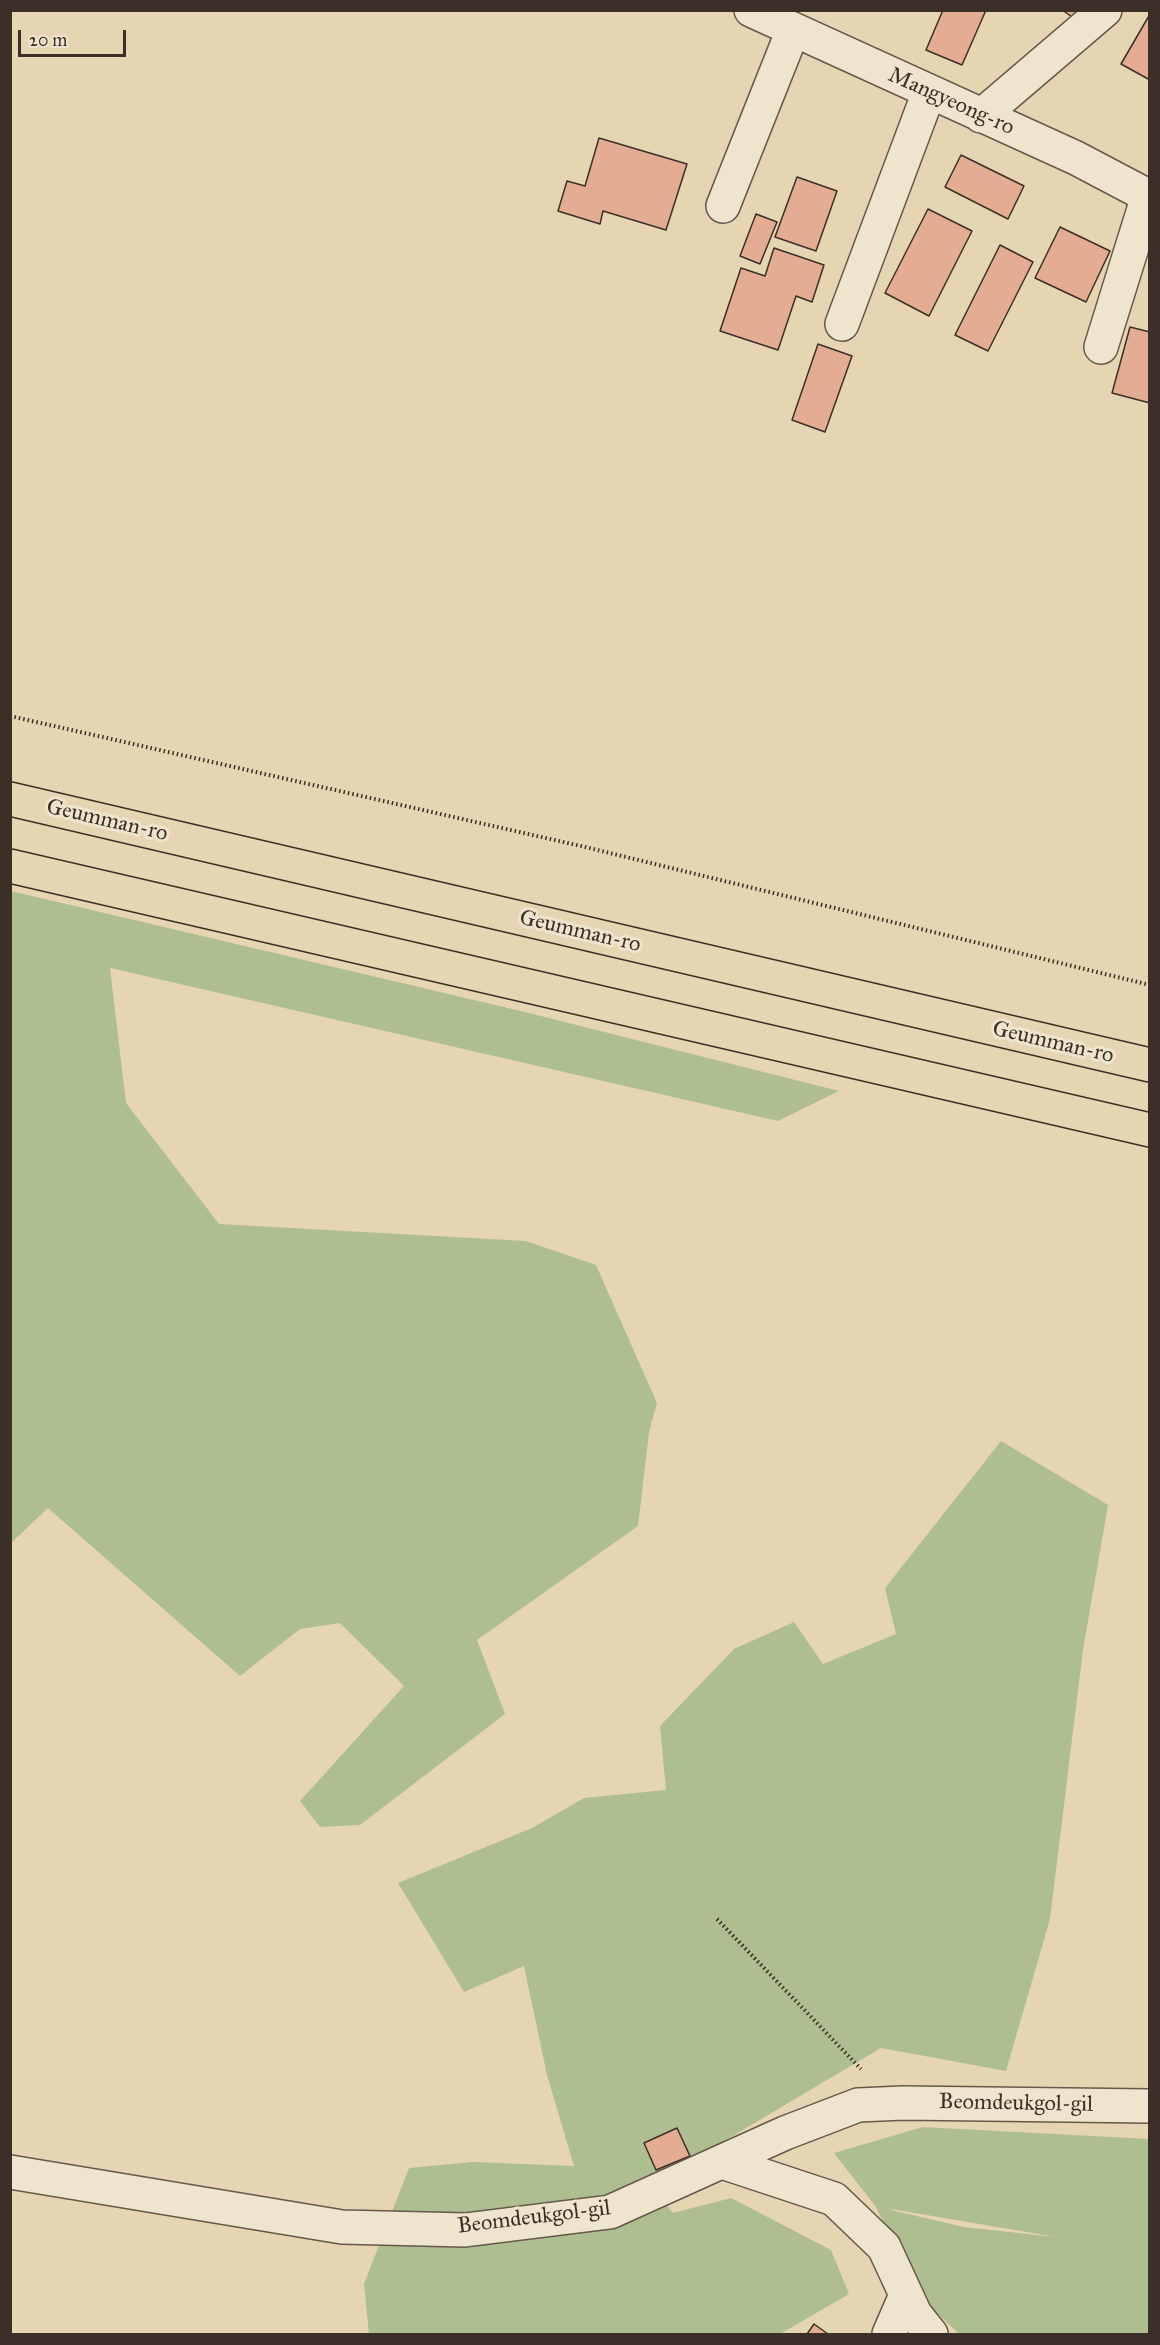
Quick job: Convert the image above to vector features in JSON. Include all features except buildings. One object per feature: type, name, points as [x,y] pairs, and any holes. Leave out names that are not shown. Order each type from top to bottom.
[{"type":"highway","name":"Geumman-ro","points":[[10,799],[1149,1065]]},
{"type":"highway","points":[[10,866],[1149,1131]]},
{"type":"street","name":"Mangyeong-ro","points":[[751,10],[1076,158],[1149,196]]},
{"type":"street","points":[[981,116],[1105,10]]},
{"type":"street","points":[[723,206],[793,30]]},
{"type":"street","points":[[842,324],[929,92]]},
{"type":"street","points":[[1101,347],[1149,196]]},
{"type":"street","name":"Beomdeukgol-gil","points":[[10,2172],[342,2227],[465,2230],[610,2212],[785,2133],[858,2105],[892,2103],[1149,2106]]},
{"type":"street","points":[[722,2162],[834,2199],[884,2247],[915,2314],[931,2334]]},
{"type":"street","points":[[889,2334],[906,2295]]},
{"type":"path","points":[[10,716],[581,846],[1149,985]]},
{"type":"path","points":[[717,1919],[824,2028],[892,2103]]},
{"type":"green space","points":[[11,891],[525,1012],[839,1091],[778,1121],[110,968],[126,1103],[219,1224],[526,1241],[596,1265],[657,1403],[649,1432],[638,1526],[477,1640],[505,1714],[360,1825],[320,1827],[300,1801],[404,1686],[340,1623],[300,1629],[240,1676],[48,1508],[11,1543]]},
{"type":"green space","points":[[1001,1441],[1108,1505],[1083,1650],[1050,1919],[1006,2071],[881,2048],[650,2185],[673,2213],[731,2198],[831,2250],[849,2294],[780,2334],[369,2334],[364,2284],[409,2168],[473,2162],[574,2166],[547,2075],[524,1966],[464,1992],[398,1883],[532,1828],[584,1798],[666,1790],[660,1726],[734,1649],[794,1622],[823,1664],[896,1634],[885,1588]]},
{"type":"green space","points":[[923,2127],[1149,2139],[1149,2334],[959,2334],[915,2292],[876,2207],[834,2153]],"holes":[[[891,2209],[1056,2237],[964,2227]]]}]
